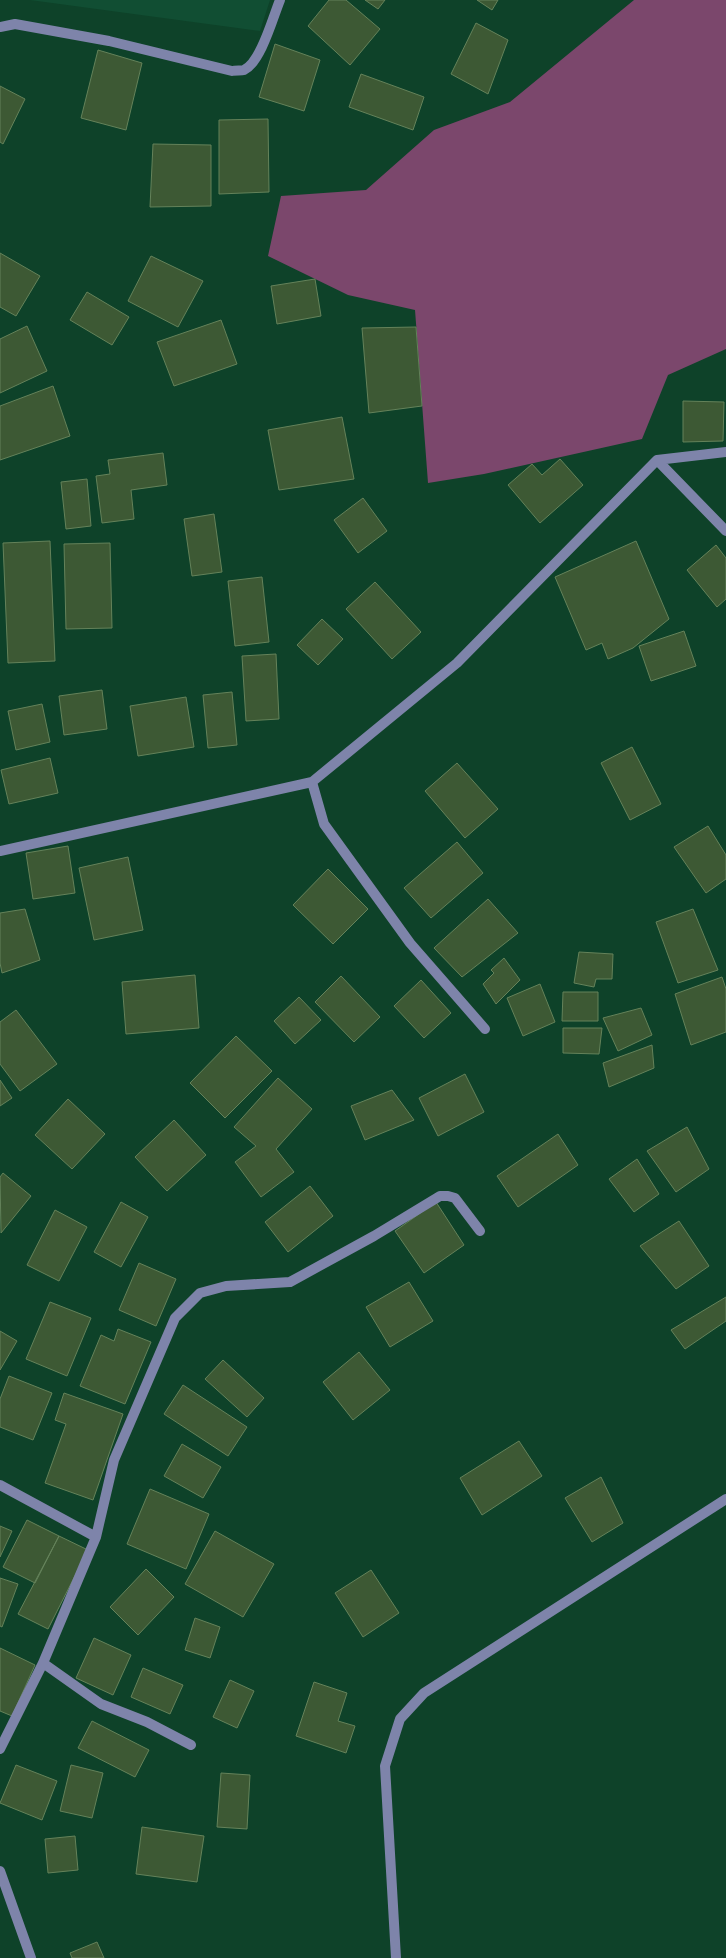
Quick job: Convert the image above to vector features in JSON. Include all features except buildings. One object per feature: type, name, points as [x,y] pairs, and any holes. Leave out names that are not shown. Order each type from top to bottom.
[{"type":"street","points":[[0,27],[15,24],[109,41],[232,70],[244,70],[253,62],[261,48],[280,0]]},
{"type":"street","points":[[0,851],[312,782],[457,663],[657,460],[726,452]]},
{"type":"street","points":[[657,460],[726,531]]},
{"type":"street","points":[[312,782],[324,824],[410,943],[485,1029]]},
{"type":"street","points":[[0,1749],[43,1663],[96,1537],[114,1460],[175,1318],[200,1293],[226,1286],[290,1282],[374,1236],[440,1196],[455,1198],[480,1231]]},
{"type":"street","points":[[0,1485],[96,1537]]},
{"type":"street","points":[[396,1958],[385,1766],[400,1719],[424,1693],[726,1498]]},
{"type":"street","points":[[43,1663],[101,1704],[147,1722],[191,1745]]},
{"type":"street","points":[[0,1871],[31,1958]]},
{"type":"shaded area","points":[[30,0],[270,0],[260,31]]},
{"type":"shaded area","points":[[634,0],[726,0],[726,349],[668,375],[642,439],[484,474],[428,483],[415,310],[348,295],[268,256],[281,196],[366,190],[434,130],[510,102]]}]
